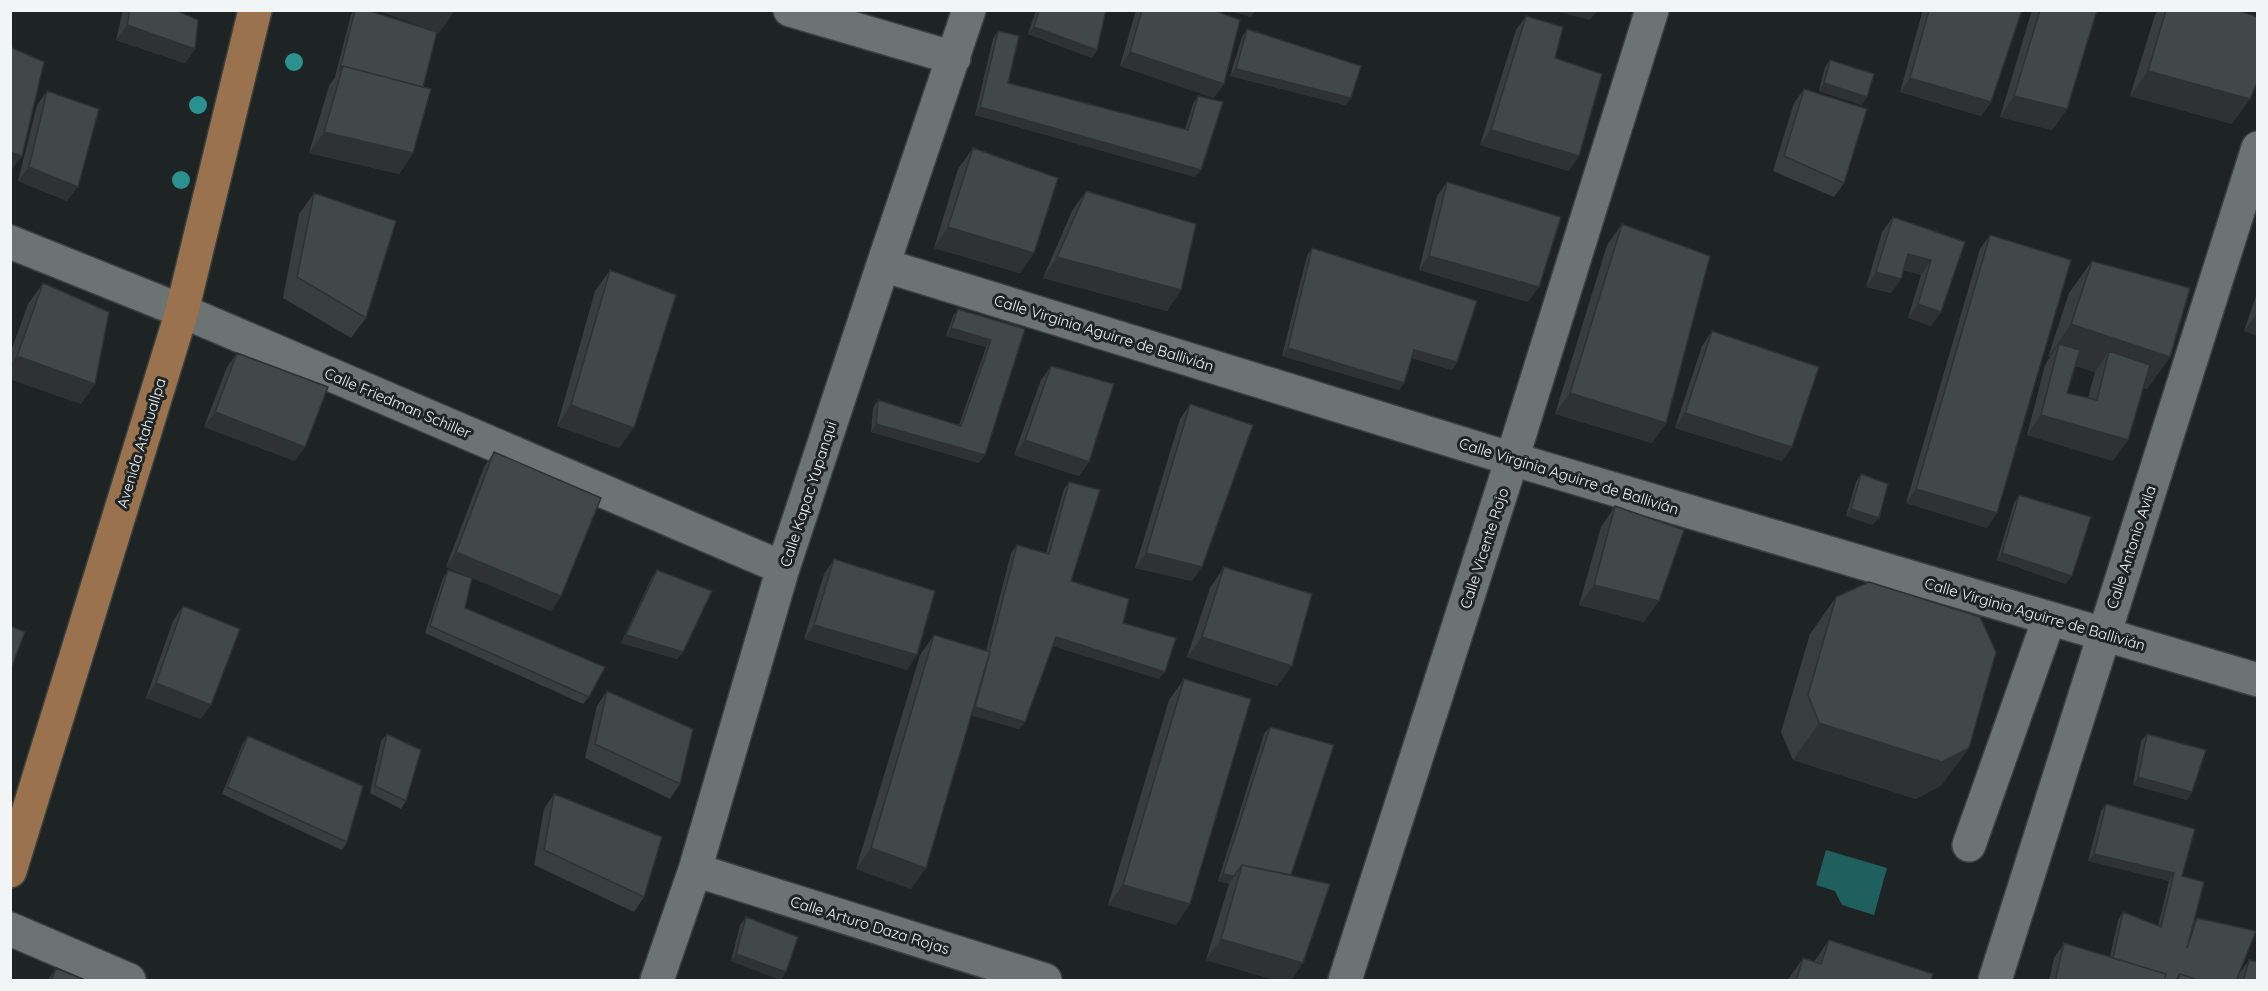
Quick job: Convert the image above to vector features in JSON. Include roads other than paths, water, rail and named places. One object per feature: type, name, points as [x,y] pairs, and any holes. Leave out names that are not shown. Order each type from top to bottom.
[{"type":"main road","name":"Avenida Atahuallpa","points":[[10,871],[182,311],[255,10]]},
{"type":"street","points":[[790,10],[954,58]]},
{"type":"street","name":"Calle Kapac Yupanqui","points":[[657,981],[695,870],[783,568],[969,10]]},
{"type":"street","name":"Calle Vicente Rojo","points":[[1345,981],[1512,459],[1652,10]]},
{"type":"street","name":"Calle Antonio Avila","points":[[1995,981],[2258,148]]},
{"type":"street","name":"Calle Friedman Schiller","points":[[10,242],[182,311],[783,568]]},
{"type":"street","name":"Calle Virginia Aguirre de Ballivián","points":[[883,265],[1512,459],[2258,680]]},
{"type":"street","points":[[1969,845],[2049,619]]},
{"type":"street","name":"Calle Arturo Daza Rojas","points":[[695,870],[1046,981]]},
{"type":"street","points":[[10,930],[129,981]]},
{"type":"water","points":[[1826,850],[1887,868],[1874,915],[1842,905],[1835,891],[1816,885]]}]
